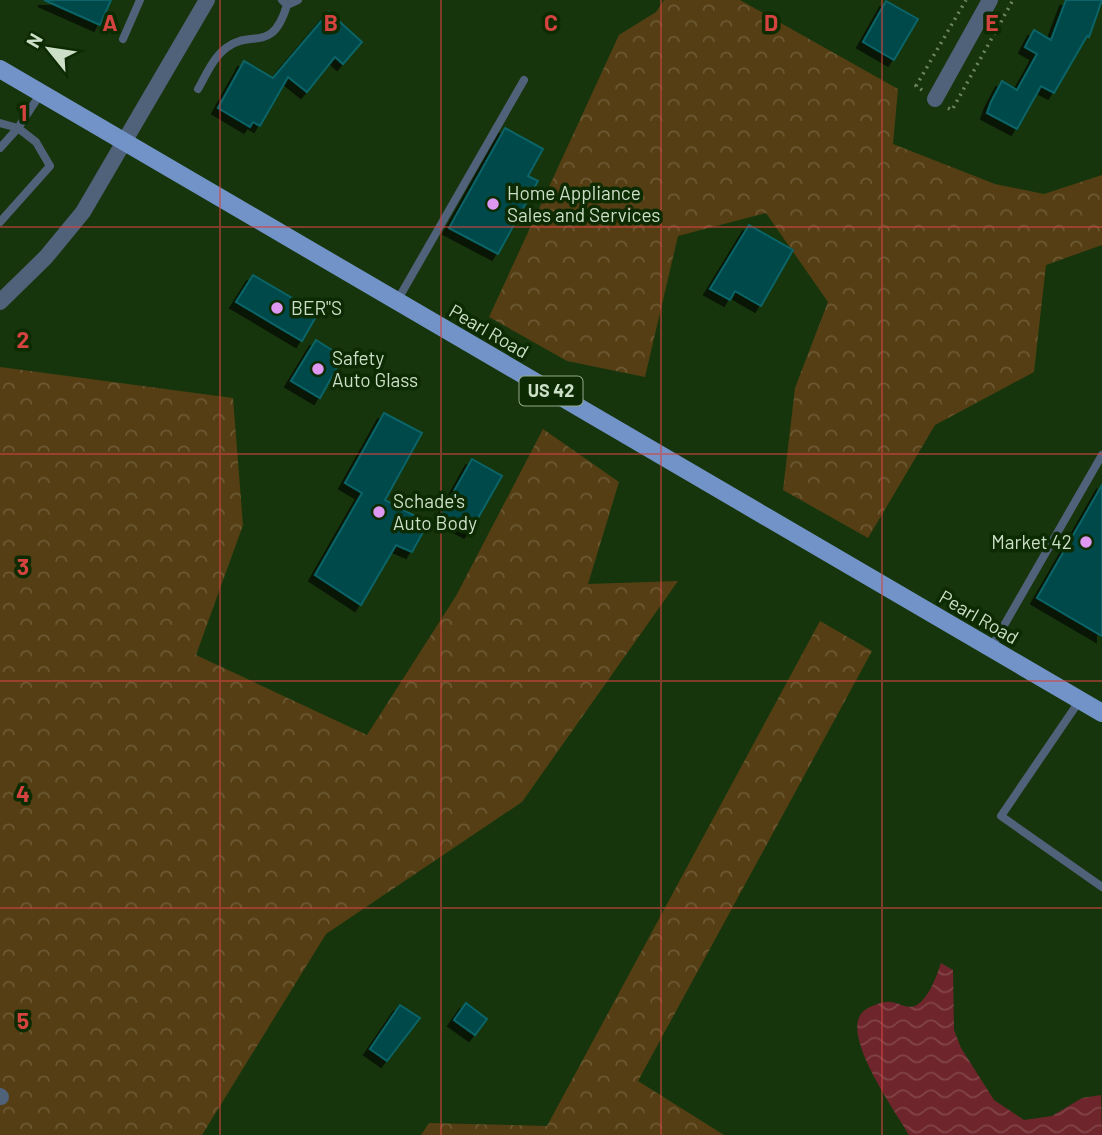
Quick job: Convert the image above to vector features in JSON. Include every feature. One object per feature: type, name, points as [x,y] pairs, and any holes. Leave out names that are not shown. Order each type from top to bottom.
[{"type":"main road","name":"Pearl Road","points":[[0,69],[1102,713]]},
{"type":"street","points":[[0,302],[68,233],[83,212],[206,0]]},
{"type":"street","points":[[935,99],[990,0]]},
{"type":"lane","points":[[123,39],[140,0]]},
{"type":"lane","points":[[198,89],[216,57],[226,47],[271,35],[280,23],[285,2],[298,0]]},
{"type":"lane","points":[[397,301],[524,80]]},
{"type":"lane","points":[[0,148],[18,128],[41,93]]},
{"type":"lane","points":[[0,123],[18,128],[36,142],[50,166],[0,222]]},
{"type":"lane","points":[[991,648],[1102,455]]},
{"type":"lane","points":[[1080,700],[1001,816],[1102,887]]},
{"type":"path","points":[[953,110],[1013,0]]},
{"type":"green space","points":[[664,0],[740,0],[898,89],[893,144],[995,184],[1044,194],[1102,175],[1102,245],[1046,265],[1034,372],[935,425],[868,538],[783,490],[795,388],[828,302],[766,213],[678,236],[645,377],[567,361],[489,317],[619,35],[656,12]]},
{"type":"green space","points":[[0,367],[233,398],[243,525],[196,655],[367,735],[456,596],[543,429],[619,482],[588,584],[678,581],[522,802],[326,934],[202,1135],[0,1135]]},
{"type":"green space","points":[[820,621],[872,651],[638,1081],[724,1135],[421,1135],[429,1123],[547,1126]]},
{"type":"water","points":[[941,963],[953,970],[954,1030],[961,1048],[994,1100],[1024,1120],[1052,1116],[1082,1098],[1101,1095],[1102,1135],[909,1135],[863,1053],[858,1035],[858,1020],[865,1010],[881,1003],[891,1002],[910,1007],[917,1005],[929,991]]},
{"type":"building","points":[[44,0],[111,0],[100,25]]},
{"type":"building","points":[[1066,0],[1102,0],[1089,37],[1087,36],[1054,93],[1041,86],[1017,129],[987,113],[991,102],[1002,81],[1017,90],[1037,54],[1025,47],[1034,30],[1051,40]]},
{"type":"building","points":[[886,1],[918,19],[894,60],[863,42]]},
{"type":"building","points":[[329,12],[362,42],[343,64],[335,57],[307,92],[288,77],[260,126],[253,122],[250,127],[218,108],[244,61],[273,78]]},
{"type":"building","name":"Home Appliance Sales and Services","points":[[505,128],[543,149],[528,176],[538,181],[498,254],[449,228]]},
{"type":"building","points":[[749,225],[793,250],[761,306],[735,291],[730,300],[710,289]]},
{"type":"building","name":"BER\"S","points":[[253,275],[318,313],[302,341],[236,302]]},
{"type":"building","name":"Safety Auto Glass","points":[[316,340],[343,357],[320,398],[291,381]]},
{"type":"building","name":"Schade's Auto Body","points":[[384,413],[422,433],[385,500],[428,523],[412,552],[396,545],[361,605],[315,575],[362,493],[345,483]]},
{"type":"building","points":[[472,459],[502,476],[470,532],[440,516]]},
{"type":"building","name":"Market 42","points":[[1102,485],[1102,636],[1037,598]]},
{"type":"building","points":[[466,1003],[487,1019],[475,1035],[454,1020]]},
{"type":"building","points":[[400,1005],[420,1018],[387,1061],[370,1049]]},
{"type":"place","name":"Home Appliance Sales and Services","points":[[493,204]]},
{"type":"place","name":"BER\"S","points":[[277,308]]},
{"type":"place","name":"Safety Auto Glass","points":[[318,369]]},
{"type":"place","name":"Schade's Auto Body","points":[[379,512]]},
{"type":"place","name":"Market 42","points":[[1086,542]]}]
